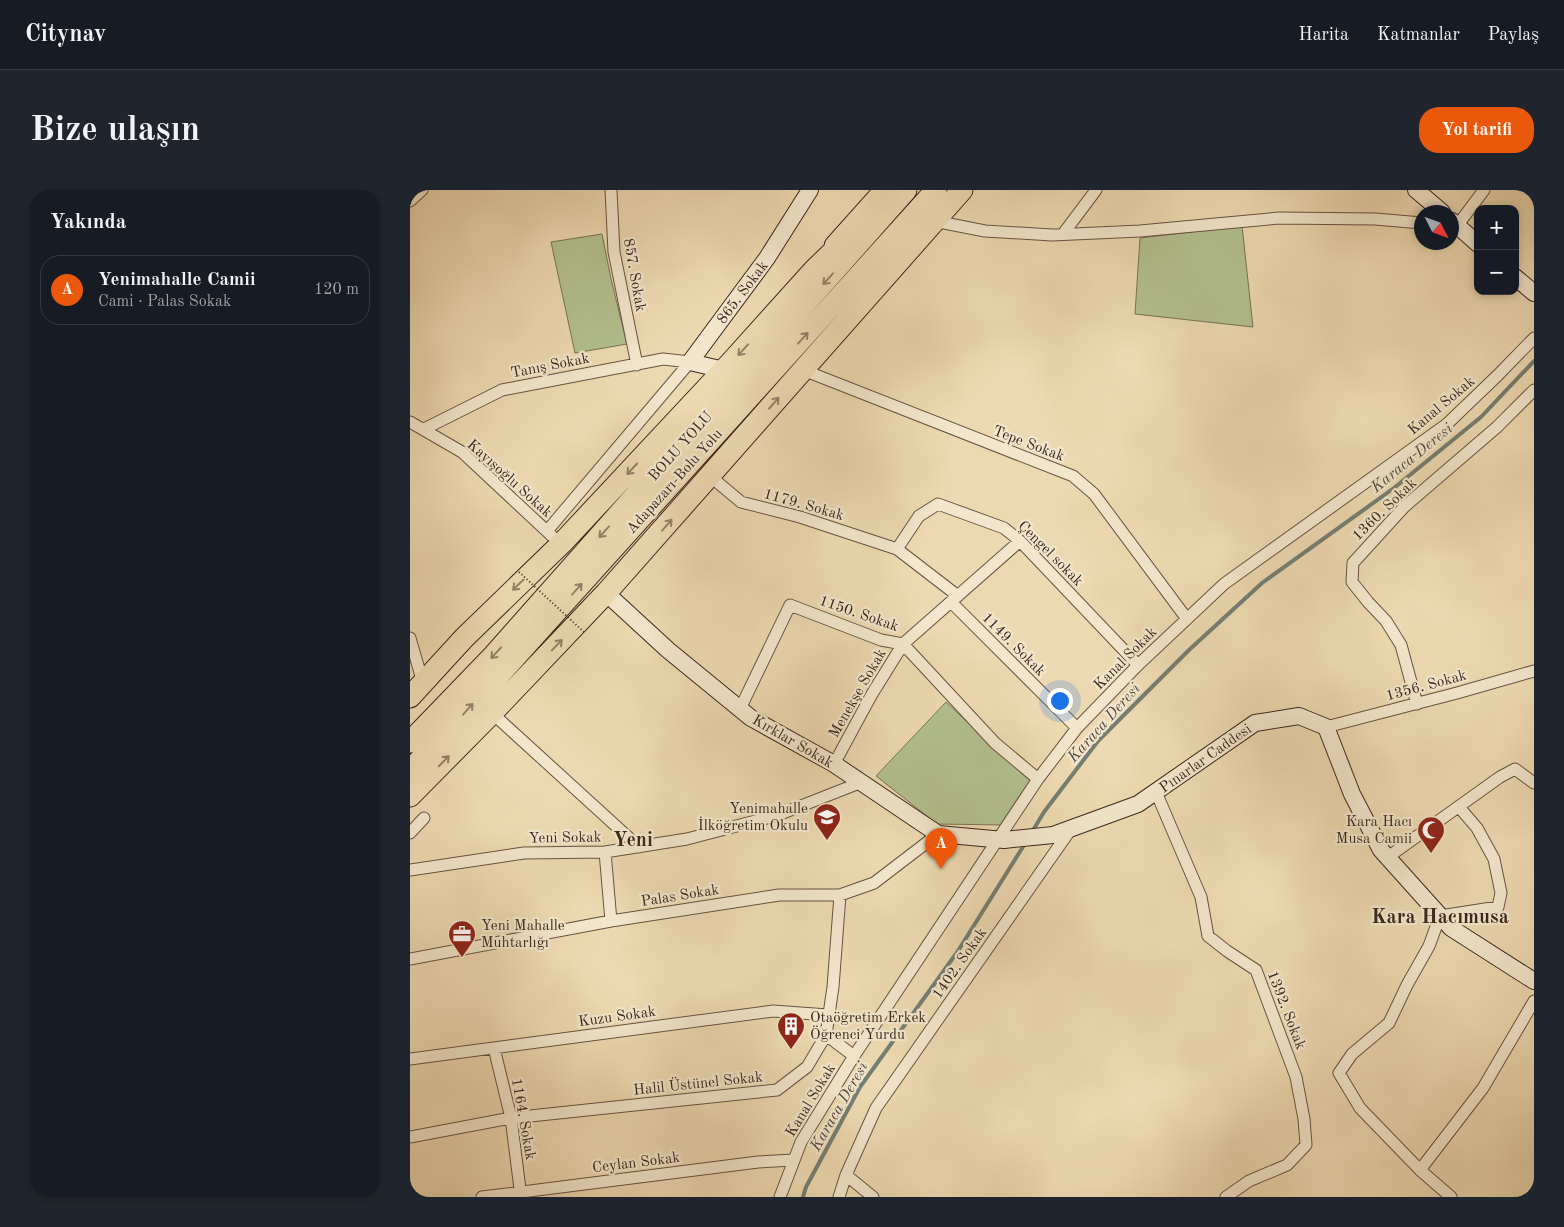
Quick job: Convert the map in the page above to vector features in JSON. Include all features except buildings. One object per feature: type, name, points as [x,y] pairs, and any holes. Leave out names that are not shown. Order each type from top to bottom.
[{"type":"highway","points":[[416,690],[555,537],[724,370],[885,190]]},
{"type":"highway","points":[[779,310],[814,270],[899,190]]},
{"type":"highway","name":"BOLU YOLU","points":[[410,742],[494,655],[906,190]]},
{"type":"highway","points":[[859,306],[938,190]]},
{"type":"highway","name":"Adapazarı-Bolu Yolu","points":[[410,770],[444,736],[938,190]]},
{"type":"highway","points":[[410,796],[606,593],[962,190]]},
{"type":"street","points":[[410,201],[422,190]]},
{"type":"street","name":"857. Sokak","points":[[611,190],[614,252],[637,365]]},
{"type":"street","name":"865. Sokak","points":[[690,362],[767,258],[810,190]]},
{"type":"street","points":[[1062,234],[1096,190]]},
{"type":"street","points":[[1416,190],[1434,205]]},
{"type":"street","points":[[1459,217],[1484,190]]},
{"type":"street","points":[[934,221],[985,231],[1062,234],[1140,231],[1279,218],[1375,219],[1414,222]]},
{"type":"street","points":[[1459,229],[1474,241]]},
{"type":"street","points":[[1519,280],[1532,288]]},
{"type":"street","name":"Kanal Sokak","points":[[780,1197],[801,1142],[854,1056],[1001,839],[1038,780],[1077,728],[1138,665],[1224,584],[1447,424],[1534,338]]},
{"type":"street","name":"Tanış Sokak","points":[[424,429],[502,390],[663,359],[690,362]]},
{"type":"street","points":[[555,537],[690,362],[724,370]]},
{"type":"street","name":"Tepe Sokak","points":[[803,370],[1072,476],[1094,494],[1187,619]]},
{"type":"street","name":"1360. Sokak","points":[[1417,704],[1400,645],[1386,621],[1352,582],[1352,563],[1404,507],[1497,427],[1534,390]]},
{"type":"street","name":"Kayışoğlu Sokak","points":[[410,422],[462,452],[555,537]]},
{"type":"street","name":"1179. Sokak","points":[[710,476],[741,502],[800,517],[897,549]]},
{"type":"street","name":"Çengel sokak","points":[[897,549],[919,516],[938,504],[1004,528],[1020,540],[1138,665]]},
{"type":"street","name":"Menekşe Sokak","points":[[834,764],[872,694],[903,644],[1020,540]]},
{"type":"street","points":[[897,549],[955,599]]},
{"type":"street","name":"Kırklar Sokak","points":[[606,593],[668,650],[751,718],[834,764],[938,834],[1001,839],[1053,835]]},
{"type":"street","name":"1149. Sokak","points":[[955,599],[1077,728]]},
{"type":"street","name":"1150. Sokak","points":[[740,709],[790,605],[881,640],[903,644],[995,743],[1038,780]]},
{"type":"street","points":[[410,638],[416,690]]},
{"type":"street","name":"1356. Sokak","points":[[1326,727],[1417,704],[1534,670]]},
{"type":"street","points":[[492,713],[639,846]]},
{"type":"street","name":"Pınarlar Caddesi","points":[[1053,835],[1138,804],[1255,723],[1299,716],[1326,727]]},
{"type":"street","points":[[1326,727],[1352,794],[1381,850],[1451,928],[1534,981]]},
{"type":"street","points":[[1388,858],[1515,768],[1534,783]]},
{"type":"street","name":"Yeni Sokak","points":[[410,870],[524,853],[605,852],[687,839],[778,815],[862,782]]},
{"type":"street","name":"1392. Sokak","points":[[1156,792],[1201,897],[1208,936],[1227,952],[1256,970],[1296,1077],[1304,1119],[1306,1145],[1287,1165],[1249,1181],[1226,1197]]},
{"type":"street","points":[[1440,916],[1498,907],[1502,893],[1494,859],[1477,828],[1459,807]]},
{"type":"street","points":[[410,833],[424,818]]},
{"type":"street","name":"1402. Sokak","points":[[839,1197],[846,1175],[876,1108],[1070,829]]},
{"type":"street","name":"Palas Sokak","points":[[410,958],[611,921],[779,895],[840,895],[874,882],[938,834]]},
{"type":"street","points":[[605,852],[611,921]]},
{"type":"street","name":"Halil Üstünel Sokak","points":[[410,1137],[511,1118],[777,1090],[807,1067],[826,1035],[834,987],[840,895]]},
{"type":"street","points":[[1440,916],[1429,946],[1389,1023],[1352,1054],[1339,1073],[1360,1108],[1420,1170],[1451,1197]]},
{"type":"street","points":[[1420,1170],[1483,1088],[1534,1001]]},
{"type":"street","name":"Kuzu Sokak","points":[[410,1059],[773,1011],[828,1015]]},
{"type":"street","points":[[826,1035],[854,1056]]},
{"type":"street","name":"1164. Sokak","points":[[494,1048],[511,1118],[520,1194]]},
{"type":"street","name":"Ceylan Sokak","points":[[482,1197],[520,1194],[758,1162],[793,1160]]},
{"type":"street","points":[[846,1175],[873,1197]]},
{"type":"path","points":[[519,572],[585,632]]},
{"type":"green space","points":[[1242,226],[1253,327],[1135,314],[1140,238]]},
{"type":"green space","points":[[602,234],[627,344],[575,353],[551,242]]},
{"type":"green space","points":[[946,702],[1030,781],[1002,825],[937,824],[876,776]]},
{"type":"waterway","name":"Karaca Deresi","points":[[1032,832],[1044,812],[1098,741],[1189,650],[1262,583],[1394,488],[1481,417],[1534,361]]},
{"type":"waterway","name":"Karaca Deresi","points":[[803,1197],[806,1187],[860,1087],[958,951],[1026,842]]},
{"type":"place","name":"Yenimahalle İlköğretim Okulu","points":[[827,841]]},
{"type":"place","name":"Kara Hacı Musa Camii","points":[[1431,854]]},
{"type":"place","name":"Yenimahalle Camii","points":[[941,869]]},
{"type":"place","name":"Yeni Mahalle Muhtarlığı","points":[[462,958]]},
{"type":"place","name":"Otaöğretim Erkek Öğrenci Yurdu","points":[[791,1050]]},
{"type":"district","name":"Yeni","points":[[633,839]]},
{"type":"district","name":"Kara Hacımusa","points":[[1440,916]]}]
